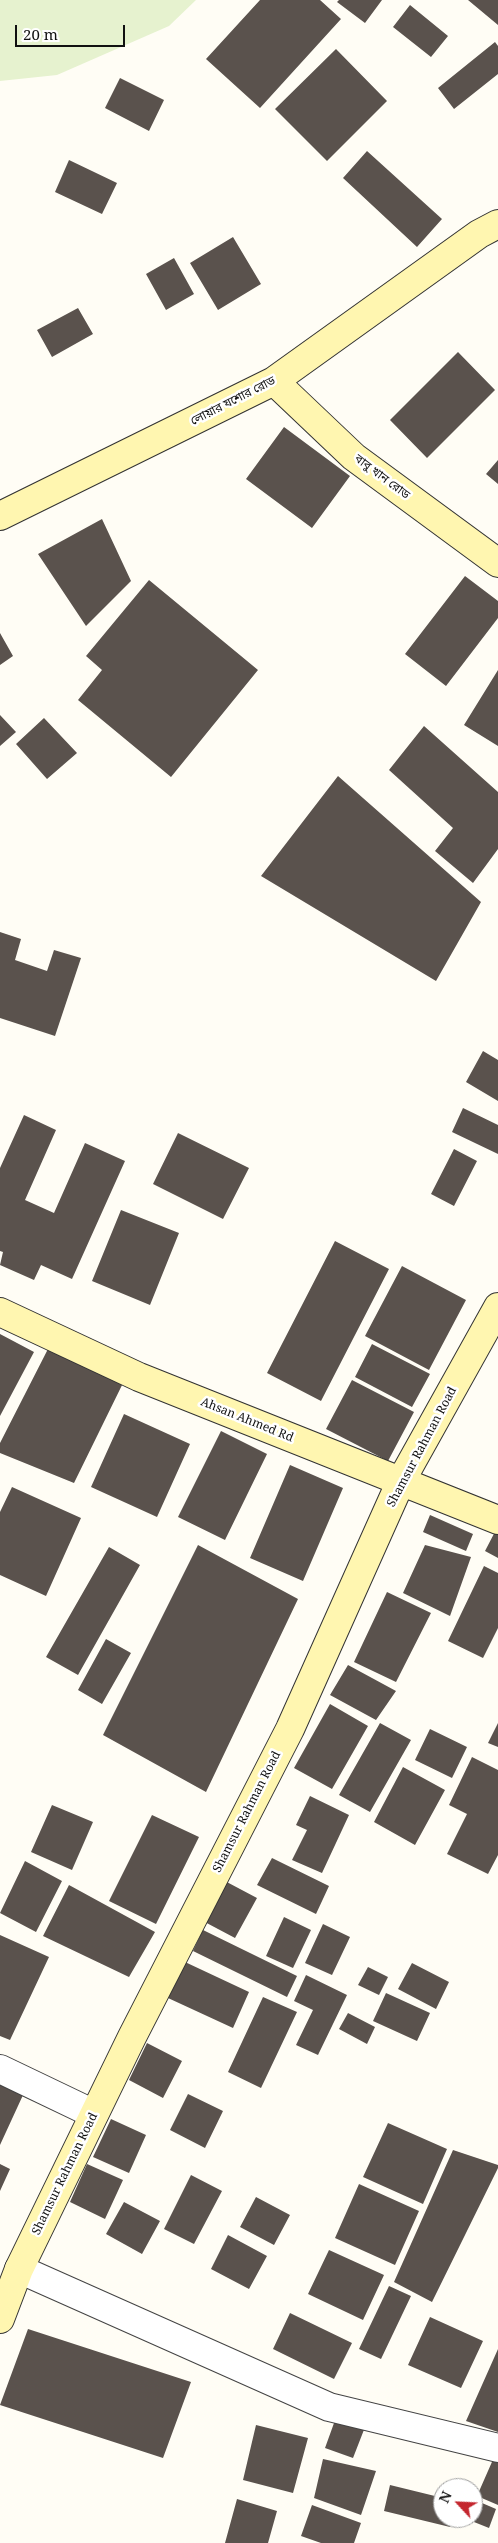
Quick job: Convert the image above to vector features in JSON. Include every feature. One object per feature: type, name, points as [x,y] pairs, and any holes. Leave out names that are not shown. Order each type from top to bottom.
[{"type":"street","name":"লোয়ার যশোর রোড","points":[[0,516],[274,381],[479,234],[498,224]]},
{"type":"street","name":"বাবু খান রোড","points":[[274,381],[354,457],[498,563]]},
{"type":"street","name":"Shamsur Rahman Road","points":[[0,2319],[19,2269],[94,2114],[290,1729],[401,1481],[498,1307]]},
{"type":"street","name":"Ahsan Ahmed Rd","points":[[0,1312],[139,1377],[498,1520]]},
{"type":"street","points":[[0,2069],[94,2114]]},
{"type":"street","points":[[19,2269],[330,2407],[498,2448]]},
{"type":"green space","points":[[0,0],[196,0],[169,26],[57,75],[0,81]]},
{"type":"building","points":[[260,0],[320,0],[341,19],[260,108],[206,59]]},
{"type":"building","points":[[339,0],[382,0],[365,23],[337,2]]},
{"type":"building","points":[[468,0],[498,0],[498,25]]},
{"type":"building","points":[[410,5],[448,36],[431,57],[393,27]]},
{"type":"building","points":[[495,42],[498,46],[498,74],[454,109],[438,88]]},
{"type":"building","points":[[336,49],[387,101],[327,161],[275,109]]},
{"type":"building","points":[[120,78],[164,100],[149,131],[105,108]]},
{"type":"building","points":[[367,151],[442,219],[417,247],[343,178]]},
{"type":"building","points":[[69,160],[117,183],[102,214],[55,192]]},
{"type":"building","points":[[233,237],[261,284],[218,310],[190,263]]},
{"type":"building","points":[[174,258],[194,294],[166,310],[146,274]]},
{"type":"building","points":[[78,308],[93,334],[52,357],[37,330]]},
{"type":"building","points":[[458,352],[495,390],[427,458],[390,420]]},
{"type":"building","points":[[284,427],[350,476],[312,528],[246,479]]},
{"type":"building","points":[[498,460],[498,484],[486,474]]},
{"type":"building","points":[[102,519],[131,581],[86,626],[38,554]]},
{"type":"building","points":[[465,576],[498,601],[498,618],[446,686],[405,654]]},
{"type":"building","points":[[149,580],[258,670],[171,777],[78,700],[102,670],[86,656]]},
{"type":"building","points":[[0,633],[13,656],[0,665]]},
{"type":"building","points":[[498,670],[498,746],[464,725]]},
{"type":"building","points":[[0,715],[16,732],[0,746]]},
{"type":"building","points":[[44,718],[77,753],[47,779],[16,744]]},
{"type":"building","points":[[424,726],[498,792],[498,849],[473,883],[435,851],[453,828],[389,770]]},
{"type":"building","points":[[338,776],[481,902],[436,981],[261,876]]},
{"type":"building","points":[[0,932],[21,939],[15,960],[47,971],[54,950],[81,958],[55,1036],[0,1018]]},
{"type":"building","points":[[483,1051],[498,1060],[498,1101],[466,1082]]},
{"type":"building","points":[[463,1108],[498,1125],[498,1154],[452,1132]]},
{"type":"building","points":[[24,1115],[56,1130],[25,1200],[54,1213],[85,1143],[125,1161],[72,1279],[41,1265],[34,1280],[0,1265],[3,1252],[0,1251],[0,1168]]},
{"type":"building","points":[[178,1133],[249,1168],[223,1219],[153,1184]]},
{"type":"building","points":[[454,1149],[477,1161],[454,1206],[431,1194]]},
{"type":"building","points":[[121,1210],[179,1233],[150,1305],[92,1281]]},
{"type":"building","points":[[335,1241],[389,1269],[321,1401],[267,1373]]},
{"type":"building","points":[[402,1266],[466,1300],[429,1370],[365,1336]]},
{"type":"building","points":[[0,1334],[34,1352],[0,1416]]},
{"type":"building","points":[[372,1344],[430,1374],[412,1407],[355,1377]]},
{"type":"building","points":[[49,1347],[125,1379],[74,1483],[0,1453],[0,1443]]},
{"type":"building","points":[[352,1380],[414,1412],[388,1461],[326,1429]]},
{"type":"building","points":[[124,1414],[190,1444],[157,1517],[91,1487]]},
{"type":"building","points":[[221,1431],[267,1454],[225,1540],[178,1517]]},
{"type":"building","points":[[290,1465],[343,1488],[303,1581],[250,1558]]},
{"type":"building","points":[[12,1487],[81,1518],[46,1596],[0,1575],[0,1512]]},
{"type":"building","points":[[430,1515],[473,1534],[466,1551],[423,1532]]},
{"type":"building","points":[[498,1526],[498,1558],[485,1551]]},
{"type":"building","points":[[198,1545],[298,1599],[206,1792],[103,1735]]},
{"type":"building","points":[[425,1545],[471,1557],[450,1616],[403,1593]]},
{"type":"building","points":[[109,1547],[140,1565],[78,1675],[46,1657]]},
{"type":"building","points":[[484,1566],[498,1573],[498,1628],[483,1658],[448,1641]]},
{"type":"building","points":[[387,1592],[431,1613],[396,1682],[354,1662]]},
{"type":"building","points":[[106,1639],[131,1653],[102,1704],[78,1690]]},
{"type":"building","points":[[348,1665],[396,1691],[376,1720],[330,1695]]},
{"type":"building","points":[[330,1704],[368,1726],[332,1789],[294,1768]]},
{"type":"building","points":[[380,1723],[411,1740],[370,1812],[339,1795]]},
{"type":"building","points":[[498,1723],[498,1747],[488,1743]]},
{"type":"building","points":[[430,1729],[467,1747],[452,1778],[415,1760]]},
{"type":"building","points":[[472,1757],[498,1770],[498,1855],[488,1874],[447,1854],[467,1814],[449,1805]]},
{"type":"building","points":[[403,1767],[445,1790],[415,1845],[374,1822]]},
{"type":"building","points":[[310,1796],[349,1815],[322,1873],[292,1860],[307,1830],[296,1825]]},
{"type":"building","points":[[52,1805],[93,1822],[72,1870],[31,1852]]},
{"type":"building","points":[[152,1815],[199,1837],[156,1924],[109,1901]]},
{"type":"building","points":[[272,1858],[329,1886],[316,1914],[257,1885]]},
{"type":"building","points":[[25,1861],[62,1881],[36,1932],[0,1913]]},
{"type":"building","points":[[223,1880],[257,1898],[235,1938],[201,1920]]},
{"type":"building","points":[[69,1885],[155,1932],[129,1977],[43,1936]]},
{"type":"building","points":[[284,1917],[311,1930],[293,1968],[266,1956]]},
{"type":"building","points":[[323,1924],[350,1937],[332,1975],[305,1963]]},
{"type":"building","points":[[203,1930],[297,1976],[287,1997],[193,1951]]},
{"type":"building","points":[[0,1935],[49,1957],[10,2040],[0,2036]]},
{"type":"building","points":[[185,1962],[249,1992],[233,2028],[168,1998]]},
{"type":"building","points":[[412,1963],[449,1982],[436,2009],[398,1989]]},
{"type":"building","points":[[368,1967],[388,1977],[379,1995],[358,1985]]},
{"type":"building","points":[[306,1975],[347,1995],[318,2055],[296,2045],[313,2010],[294,2001]]},
{"type":"building","points":[[386,1993],[430,2013],[417,2041],[373,2021]]},
{"type":"building","points":[[263,1997],[297,2012],[261,2088],[228,2072]]},
{"type":"building","points":[[348,2013],[375,2027],[367,2044],[339,2029]]},
{"type":"building","points":[[147,2043],[182,2061],[163,2098],[129,2080]]},
{"type":"building","points":[[0,2069],[29,2082],[0,2145]]},
{"type":"building","points":[[188,2094],[223,2111],[205,2148],[170,2130]]},
{"type":"building","points":[[111,2119],[146,2135],[129,2173],[93,2157]]},
{"type":"building","points":[[388,2123],[447,2149],[423,2204],[363,2177]]},
{"type":"building","points":[[453,2150],[498,2165],[498,2168],[432,2302],[394,2282]]},
{"type":"building","points":[[0,2164],[10,2169],[0,2191]]},
{"type":"building","points":[[87,2164],[123,2180],[105,2219],[70,2202]]},
{"type":"building","points":[[191,2175],[222,2191],[194,2244],[164,2229]]},
{"type":"building","points":[[359,2184],[419,2211],[395,2265],[335,2238]]},
{"type":"building","points":[[256,2197],[290,2215],[274,2245],[240,2227]]},
{"type":"building","points":[[124,2202],[160,2221],[142,2254],[106,2234]]},
{"type":"building","points":[[228,2235],[267,2256],[249,2289],[211,2269]]},
{"type":"building","points":[[329,2250],[384,2275],[363,2320],[308,2294]]},
{"type":"building","points":[[389,2286],[411,2296],[381,2359],[359,2349]]},
{"type":"building","points":[[290,2313],[352,2343],[334,2379],[273,2349]]},
{"type":"building","points":[[430,2317],[483,2341],[461,2388],[408,2365]]},
{"type":"building","points":[[28,2329],[191,2382],[163,2458],[0,2405]]},
{"type":"building","points":[[498,2349],[498,2432],[466,2421]]},
{"type":"building","points":[[338,2412],[367,2422],[353,2458],[325,2448]]},
{"type":"building","points":[[256,2425],[308,2438],[293,2493],[243,2480]]},
{"type":"building","points":[[495,2455],[498,2457],[498,2505],[483,2499],[483,2482]]},
{"type":"building","points":[[323,2459],[376,2471],[361,2515],[314,2498]]},
{"type":"building","points":[[390,2485],[433,2496],[433,2523],[384,2511]]},
{"type":"building","points":[[237,2499],[277,2511],[268,2543],[225,2543]]},
{"type":"building","points":[[483,2503],[496,2509],[489,2528],[483,2526]]},
{"type":"building","points":[[312,2505],[361,2523],[354,2543],[321,2543],[301,2536]]}]
